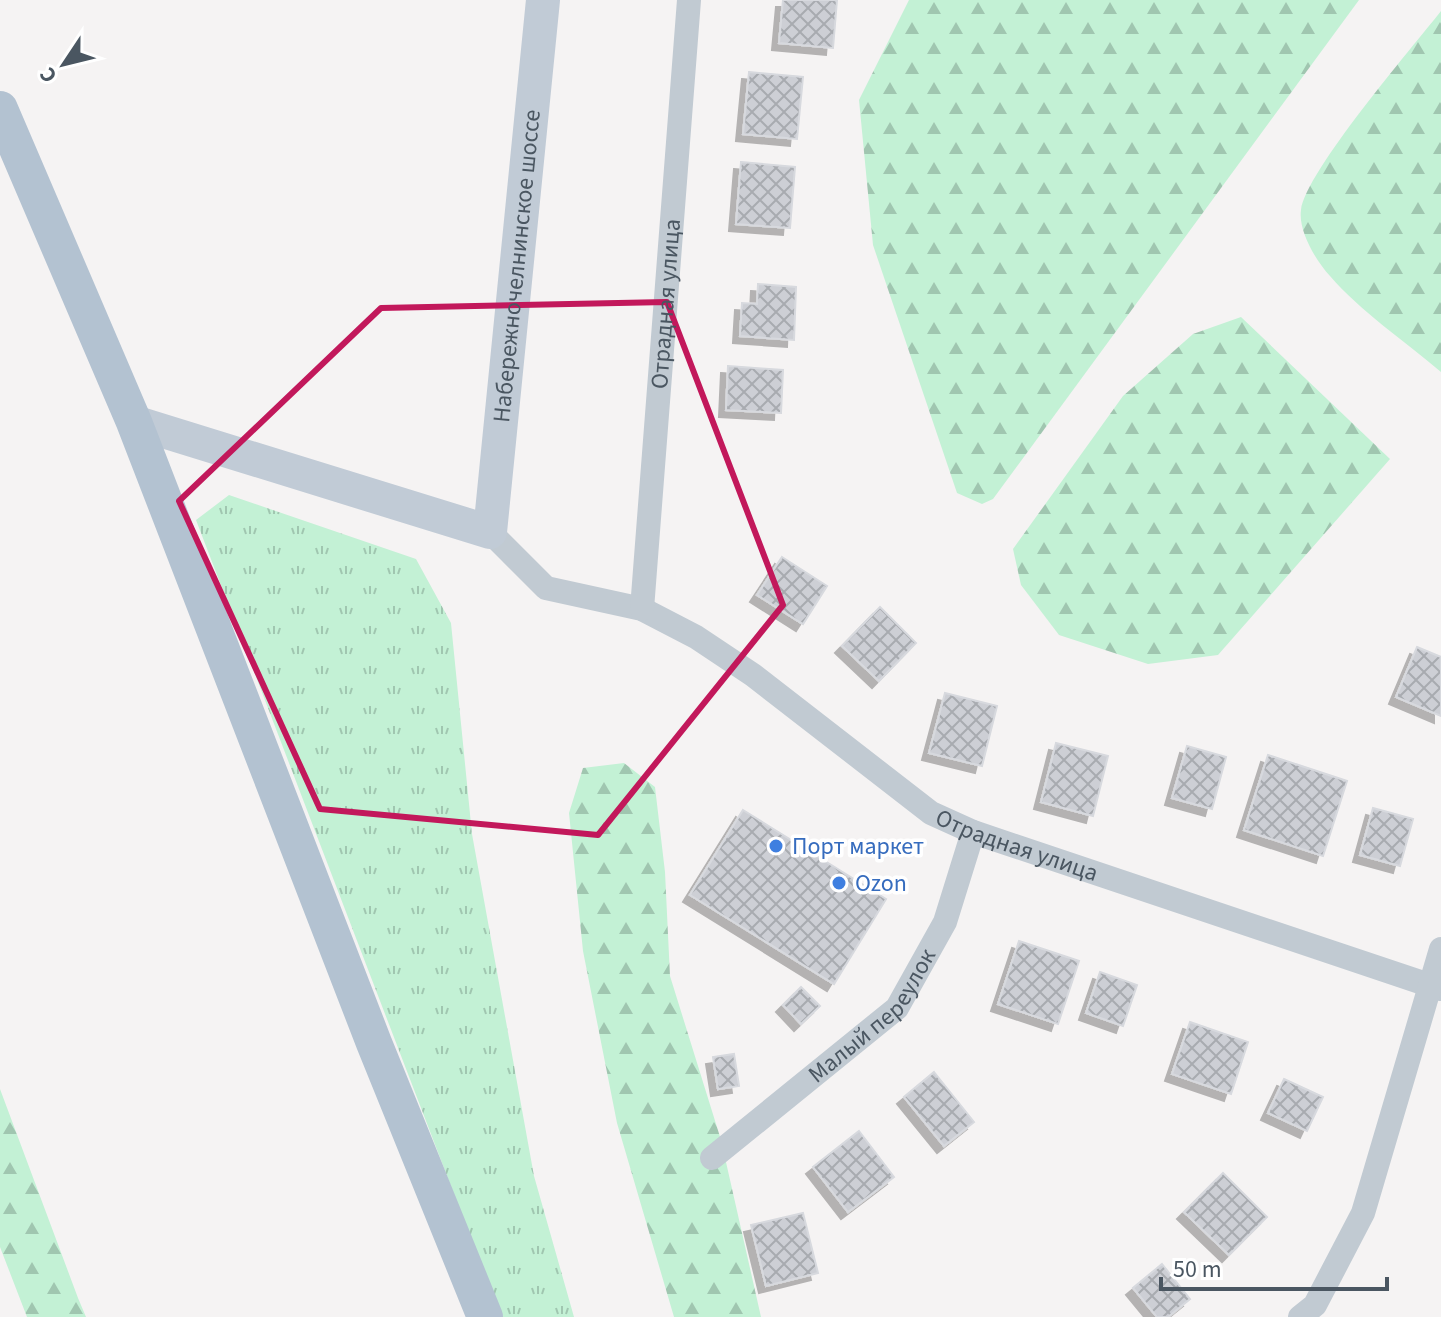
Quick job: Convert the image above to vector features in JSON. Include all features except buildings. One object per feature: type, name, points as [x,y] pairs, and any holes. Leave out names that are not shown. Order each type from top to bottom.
[{"type":"main road","name":"Набережночелнинское шоссе","points":[[490,532],[543,0]]},
{"type":"main road","points":[[0,109],[134,422],[374,1043],[485,1317]]},
{"type":"main road","points":[[134,422],[490,532]]},
{"type":"street","name":"Отрадная улица","points":[[642,609],[689,0]]},
{"type":"street","name":"Отрадная улица","points":[[490,532],[546,588],[642,609],[696,637],[753,675],[931,813],[973,832],[1435,987]]},
{"type":"street","name":"Малый переулок","points":[[712,1158],[897,1008],[945,922],[973,832]]},
{"type":"street","points":[[1300,1317],[1315,1305],[1363,1213],[1435,987],[1441,949]]},
{"type":"highlighted area","points":[[667,302],[783,605],[598,835],[320,809],[179,501],[381,308]]},
{"type":"green space","points":[[909,0],[1359,0],[993,499],[982,504],[957,493],[873,245],[859,100]]},
{"type":"green space","points":[[1441,11],[1441,372],[1369,314],[1330,276],[1309,245],[1302,227],[1301,210],[1307,192],[1340,140]]},
{"type":"green space","points":[[1241,317],[1390,459],[1218,655],[1148,664],[1059,635],[1021,585],[1013,549],[1123,396],[1193,334]]},
{"type":"green space","points":[[229,495],[416,559],[451,623],[472,834],[534,1176],[574,1317],[501,1317],[196,520]]},
{"type":"green space","points":[[624,763],[655,787],[665,872],[670,976],[721,1140],[761,1317],[674,1317],[617,1123],[583,951],[569,813],[583,768]]},
{"type":"green space","points":[[0,1089],[86,1317],[27,1317],[0,1247]]},
{"type":"place","name":"Порт маркет","points":[[776,846]]},
{"type":"place","name":"Ozon","points":[[839,883]]}]
